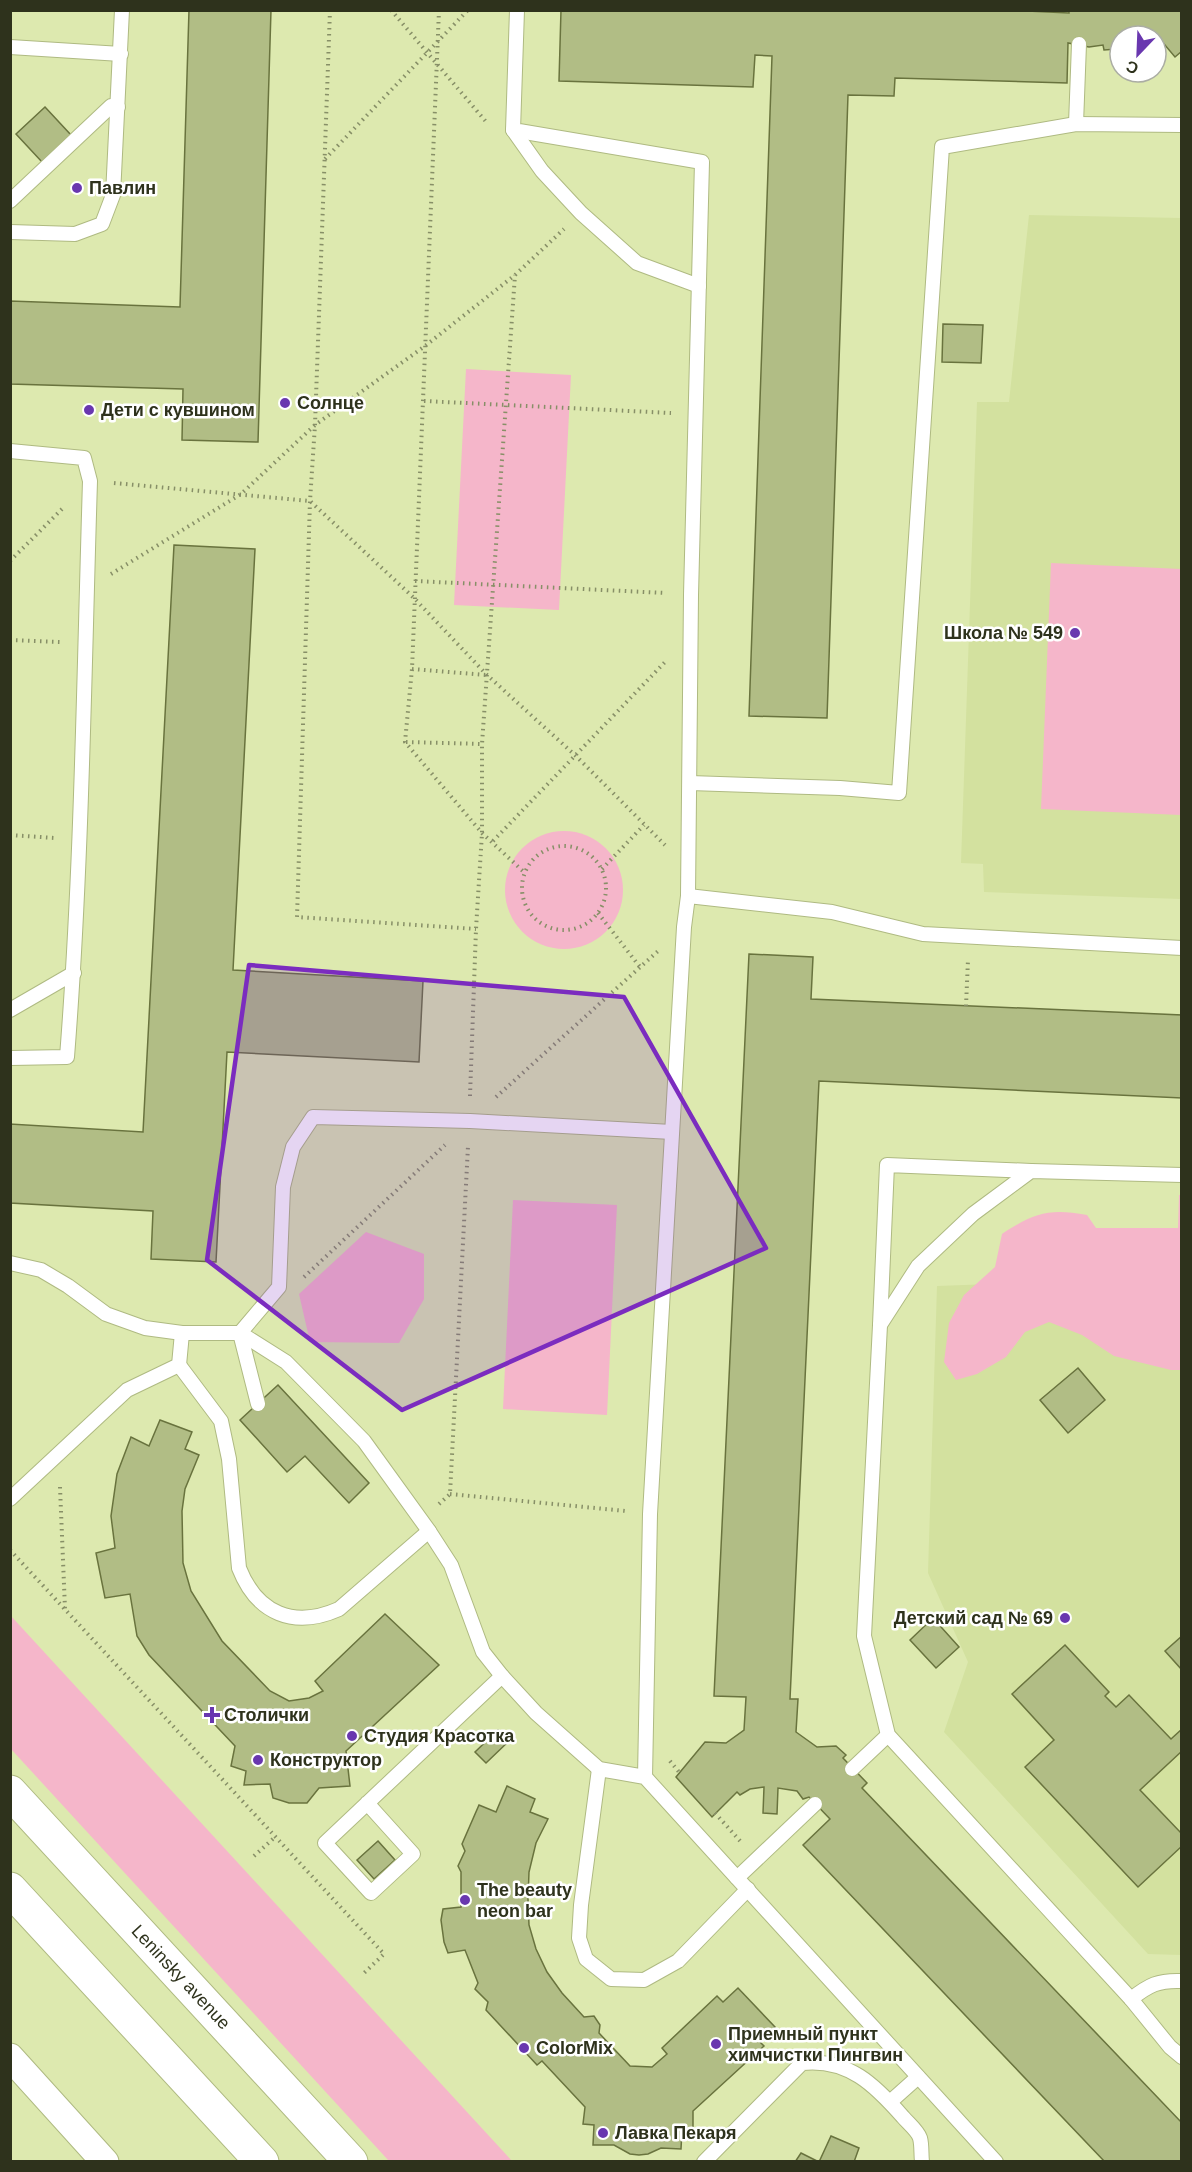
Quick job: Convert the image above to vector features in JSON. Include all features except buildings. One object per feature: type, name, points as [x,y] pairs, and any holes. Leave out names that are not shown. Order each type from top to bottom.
[{"type":"main road","name":"Leninsky avenue","points":[[10,1792],[351,2162]]},
{"type":"main road","points":[[10,1889],[262,2162]]},
{"type":"street","points":[[10,2057],[105,2162]]},
{"type":"lane","points":[[10,232],[75,234],[102,224],[113,195],[122,10]]},
{"type":"lane","points":[[517,10],[513,130],[542,171],[581,213],[637,263],[699,286]]},
{"type":"lane","points":[[1076,124],[1079,44]]},
{"type":"lane","points":[[10,47],[121,54]]},
{"type":"lane","points":[[10,201],[111,106],[118,107]]},
{"type":"lane","points":[[690,783],[840,788],[899,794],[942,147],[1076,124],[1182,125]]},
{"type":"lane","points":[[513,130],[702,162],[690,635],[688,896],[684,927],[650,1514],[645,1777]]},
{"type":"lane","points":[[10,451],[84,458],[90,481],[74,973],[68,1057],[10,1058]]},
{"type":"lane","points":[[688,896],[832,912],[923,934],[1182,948]]},
{"type":"lane","points":[[10,1010],[74,973]]},
{"type":"lane","points":[[240,1332],[279,1287],[283,1187],[293,1147],[313,1117],[470,1121],[672,1132]]},
{"type":"lane","points":[[1182,1175],[887,1165],[864,1636],[888,1735],[1131,2000],[1170,2047],[1182,2057]]},
{"type":"lane","points":[[880,1325],[918,1266],[973,1214],[1031,1171]]},
{"type":"lane","points":[[10,1263],[41,1270],[68,1286],[106,1314],[145,1328],[182,1333],[240,1332],[286,1362],[364,1441],[429,1531],[451,1565],[483,1652],[502,1676],[536,1713],[599,1769],[645,1777],[996,2162]]},
{"type":"lane","points":[[240,1332],[258,1404]]},
{"type":"lane","points":[[182,1333],[179,1365],[221,1421],[229,1459],[239,1568],[246,1585],[256,1599],[270,1610],[287,1617],[305,1619],[323,1616],[339,1609],[429,1531]]},
{"type":"lane","points":[[10,1499],[127,1390],[179,1365]]},
{"type":"lane","points":[[367,1803],[413,1854],[371,1893],[325,1843],[367,1803],[502,1676]]},
{"type":"lane","points":[[852,1768],[888,1735]]},
{"type":"lane","points":[[599,1769],[581,1905],[579,1938],[586,1959],[611,1979],[644,1980],[678,1961],[748,1889]]},
{"type":"lane","points":[[737,1878],[815,1804]]},
{"type":"lane","points":[[1131,2000],[1147,1987],[1165,1980],[1182,1981]]},
{"type":"lane","points":[[704,2162],[802,2063],[818,2061],[841,2065],[865,2079],[890,2102],[920,2136],[922,2162]]},
{"type":"lane","points":[[890,2102],[918,2076]]},
{"type":"path","points":[[330,10],[315,425],[310,501],[297,917],[476,929]]},
{"type":"path","points":[[391,10],[490,127],[513,130]]},
{"type":"path","points":[[439,10],[412,669],[405,742],[482,833],[525,873]]},
{"type":"path","points":[[325,159],[468,10]]},
{"type":"path","points":[[87,589],[241,494],[315,425],[425,346],[515,275],[581,213]]},
{"type":"path","points":[[515,275],[482,744],[482,833],[476,929],[470,1121],[450,1494],[650,1514]]},
{"type":"path","points":[[424,401],[696,413]]},
{"type":"path","points":[[10,561],[90,481],[310,501],[414,598],[487,675],[576,756],[688,869]]},
{"type":"path","points":[[415,581],[691,595]]},
{"type":"path","points":[[493,841],[690,635]]},
{"type":"path","points":[[10,640],[85,643]]},
{"type":"path","points":[[412,669],[487,675]]},
{"type":"path","points":[[405,742],[482,744]]},
{"type":"path","points":[[602,869],[644,825]]},
{"type":"path","points":[[10,835],[79,840]]},
{"type":"path","points":[[569,846],[588,854],[602,869],[606,880],[604,903],[588,923],[562,930],[548,927],[528,909],[523,896],[522,884],[532,861],[542,852],[555,847],[569,846]]},
{"type":"path","points":[[598,913],[640,967]]},
{"type":"path","points":[[279,1287],[296,1284],[470,1121],[684,927]]},
{"type":"path","points":[[966,1006],[969,938]]},
{"type":"path","points":[[44,1468],[60,1486],[65,1609]]},
{"type":"path","points":[[10,1550],[384,1954],[363,1974]]},
{"type":"path","points":[[716,1813],[757,1859]]},
{"type":"path","points":[[254,1856],[275,1837]]},
{"type":"highlighted area","points":[[249,965],[624,997],[766,1248],[402,1410],[207,1260]]},
{"type":"shaded area","name":"Школа № 549","points":[[1029,215],[1181,218],[1181,899],[984,892],[983,864],[961,863],[977,402],[1009,402]]},
{"type":"shaded area","points":[[466,369],[571,375],[559,610],[454,605]]},
{"type":"shaded area","points":[[1051,563],[1181,569],[1181,815],[1041,809]]},
{"type":"shaded area","points":[[564,831],[587,835],[606,848],[619,867],[623,890],[619,913],[606,932],[587,945],[564,949],[541,945],[522,932],[509,913],[505,890],[509,867],[522,848],[541,835]]},
{"type":"shaded area","points":[[1179,1195],[1182,1195],[1181,1370],[1171,1370],[1114,1356],[1082,1335],[1049,1322],[1025,1332],[1006,1357],[977,1374],[956,1380],[944,1362],[949,1323],[964,1295],[995,1267],[1002,1234],[1023,1221],[1052,1212],[1087,1215],[1096,1228],[1178,1228]]},
{"type":"shaded area","points":[[513,1200],[617,1205],[607,1415],[503,1409]]},
{"type":"shaded area","points":[[366,1232],[424,1254],[424,1299],[399,1343],[310,1342],[299,1294]]},
{"type":"shaded area","name":"Детский сад № 69","points":[[1119,1279],[1181,1348],[1181,1955],[1148,1954],[944,1732],[968,1662],[928,1573],[937,1286]]},
{"type":"shaded area","points":[[11,1616],[512,2161],[389,2161],[11,1749]]},
{"type":"place","name":"Павлин","points":[[77,188]]},
{"type":"place","name":"Солнце","points":[[285,403]]},
{"type":"place","name":"Дети с кувшином","points":[[89,410]]},
{"type":"place","name":"Школа № 549","points":[[1075,633]]},
{"type":"place","name":"Детский сад № 69","points":[[1065,1618]]},
{"type":"place","name":"Столички","points":[[212,1715]]},
{"type":"place","name":"Студия Красотка","points":[[352,1736]]},
{"type":"place","name":"Конструктор","points":[[258,1760]]},
{"type":"place","name":"The beauty neon bar","points":[[465,1900]]},
{"type":"place","name":"Приемный пункт химчистки Пингвин","points":[[716,2044]]},
{"type":"place","name":"ColorMix","points":[[524,2048]]},
{"type":"place","name":"Лавка Пекаря","points":[[603,2133]]}]
